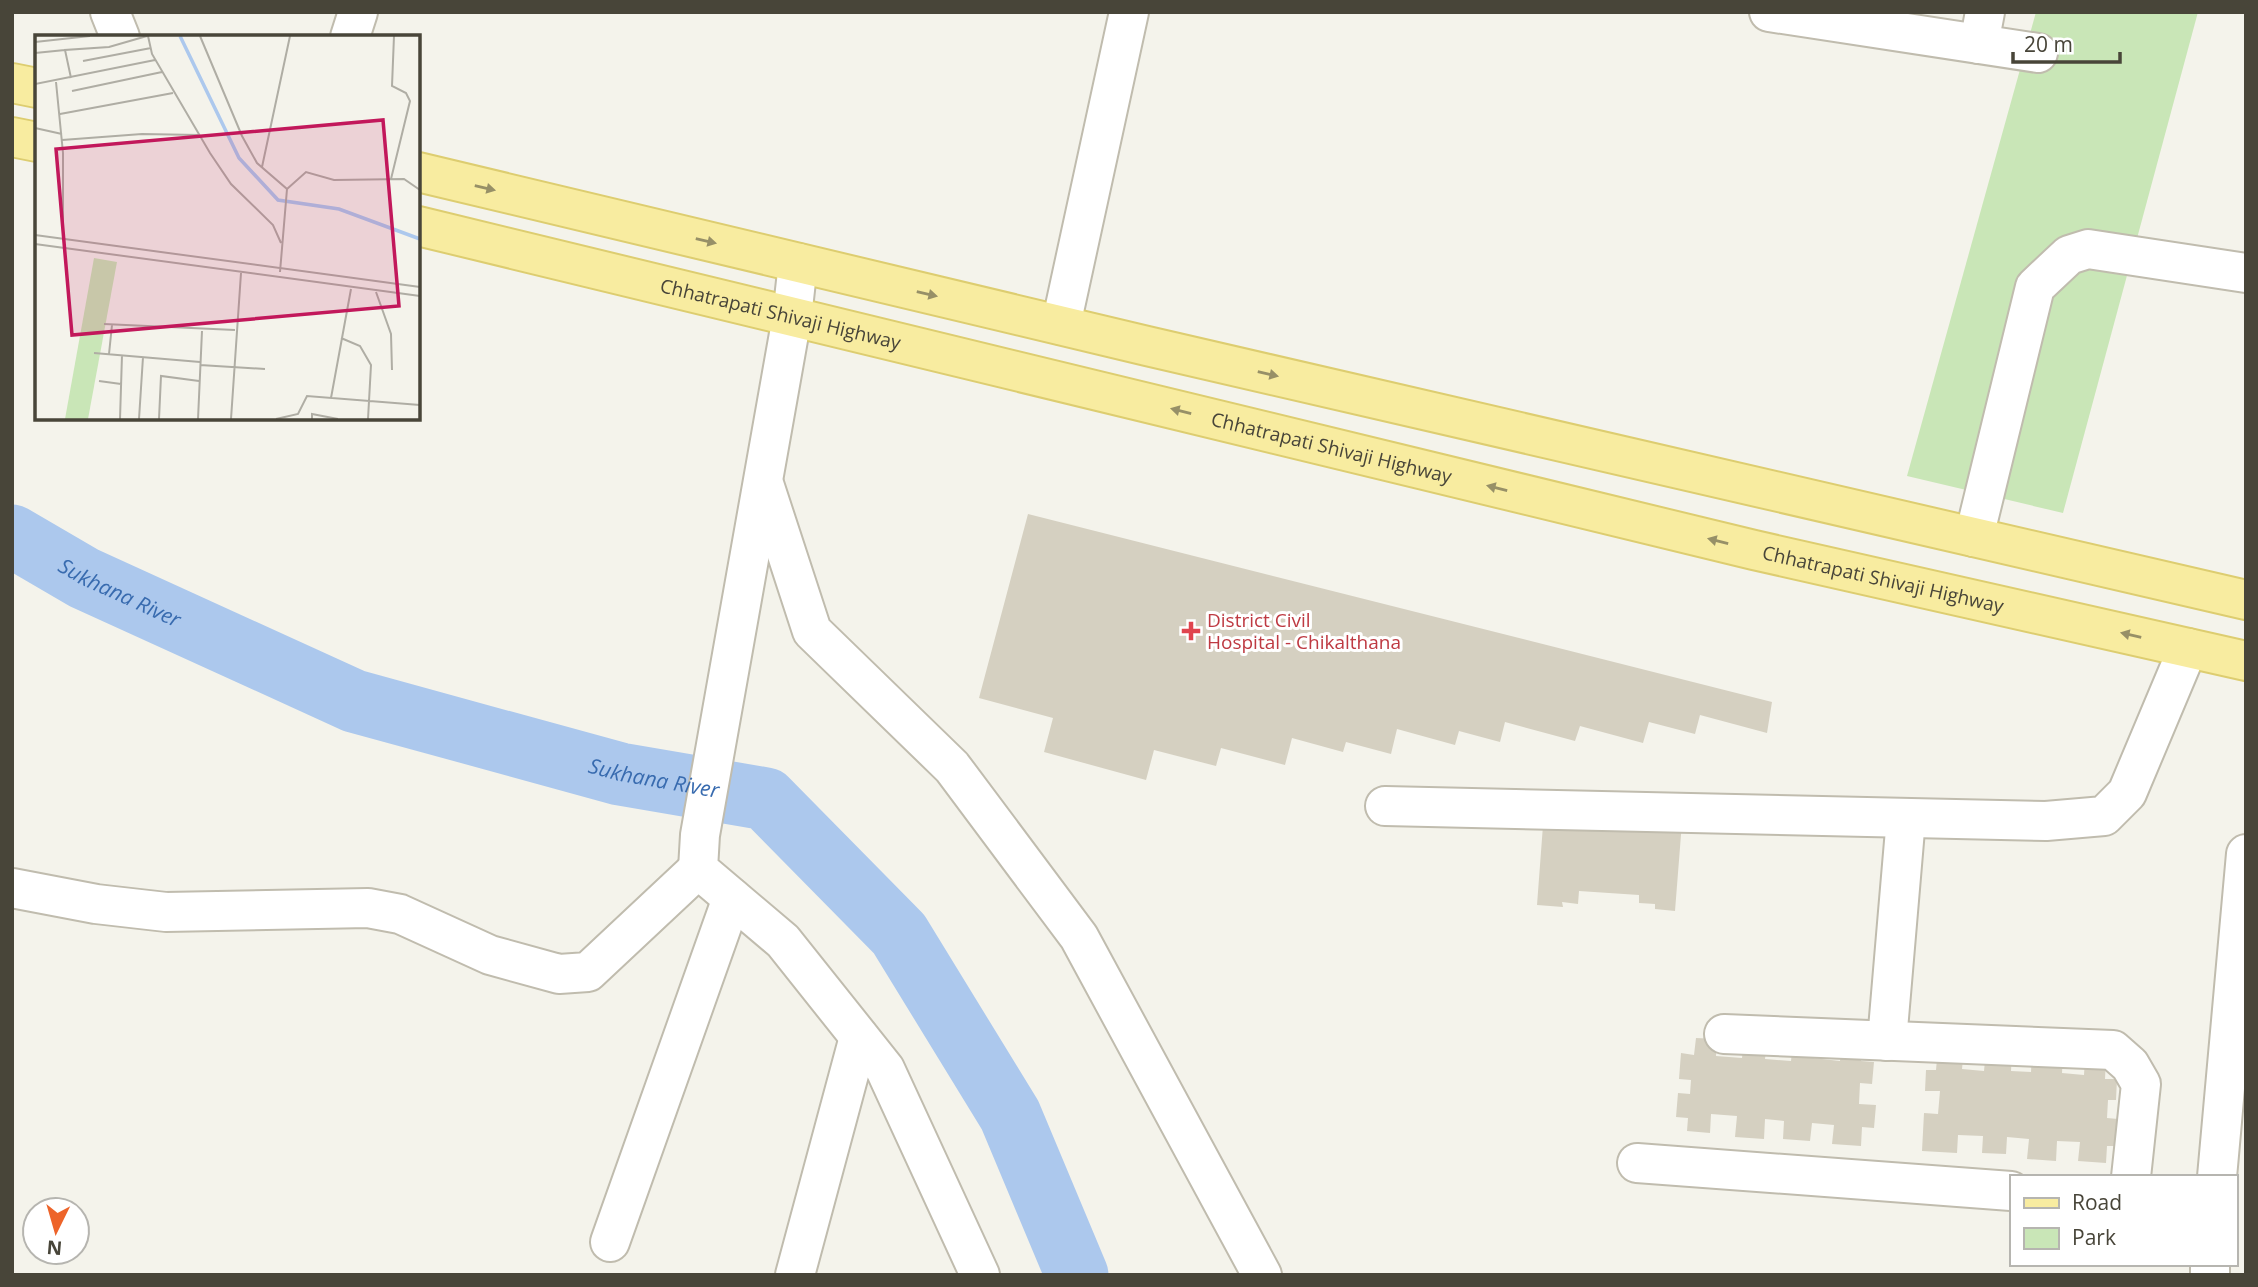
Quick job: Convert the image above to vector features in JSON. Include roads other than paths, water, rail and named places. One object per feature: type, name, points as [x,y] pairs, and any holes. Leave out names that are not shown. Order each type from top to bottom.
[{"type":"main road","points":[[12,83],[35,88]]},
{"type":"main road","points":[[12,137],[35,142]]},
{"type":"main road","points":[[420,172],[1061,326],[2246,600]]},
{"type":"main road","name":"Chhatrapati Shivaji Highway","points":[[420,226],[1754,550],[2246,661]]},
{"type":"street","points":[[110,12],[119,35]]},
{"type":"street","points":[[351,35],[358,12]]},
{"type":"street","points":[[1061,326],[1129,12]]},
{"type":"street","points":[[1769,12],[1982,28],[2038,52]]},
{"type":"street","points":[[1974,537],[2035,287],[2069,255],[2088,248],[2246,273]]},
{"type":"street","points":[[12,888],[96,904],[166,912],[368,908],[400,914],[490,955],[559,974],[588,972],[699,852],[792,317],[797,263]]},
{"type":"street","points":[[763,482],[812,631],[952,767],[1079,937],[1262,1275]]},
{"type":"street","points":[[1385,807],[2046,821],[2104,816],[2127,793],[2188,648]]},
{"type":"street","points":[[1887,1041],[1906,818]]},
{"type":"street","points":[[699,852],[732,898],[783,941],[885,1069],[980,1275]]},
{"type":"street","points":[[2217,1175],[2246,853]]},
{"type":"street","points":[[610,1242],[732,898]]},
{"type":"street","points":[[1724,1034],[2113,1050],[2130,1065],[2141,1084],[2131,1175]]},
{"type":"street","points":[[795,1275],[859,1037]]},
{"type":"street","points":[[1637,1163],[2010,1191]]},
{"type":"waterway","name":"Sukhana River","points":[[12,536],[84,578],[354,701],[620,774],[766,799],[899,934],[1010,1115],[1077,1275]]},
{"type":"place","name":"District Civil Hospital - Chikalthana","points":[[1191,631]]}]
